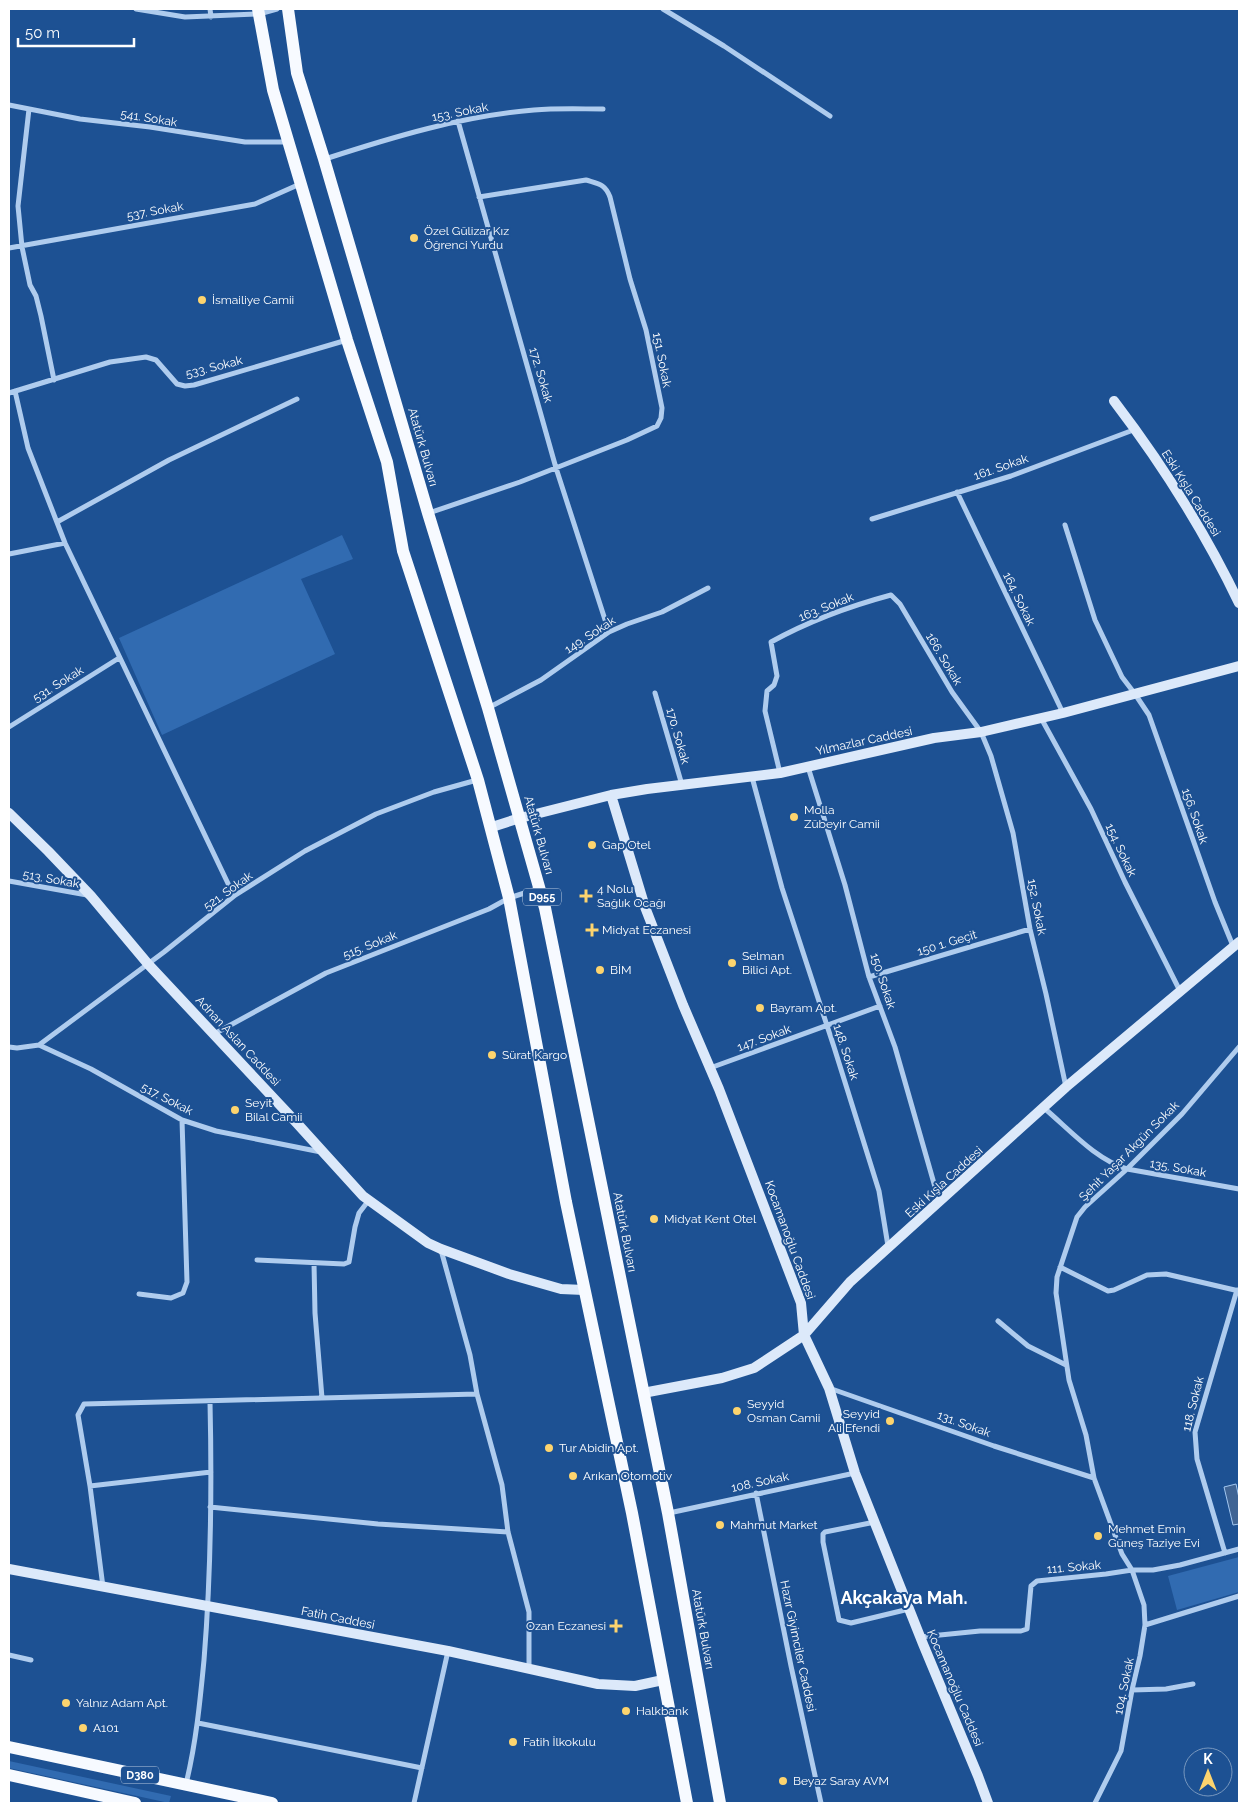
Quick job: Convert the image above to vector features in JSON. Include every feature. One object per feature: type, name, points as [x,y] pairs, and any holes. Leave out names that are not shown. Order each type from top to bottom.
[{"type":"main road","name":"Atatürk Bulvarı","points":[[288,9],[297,73],[488,708],[540,888],[668,1513],[720,1803]]},
{"type":"main road","name":"D955","points":[[259,12],[273,90],[348,340],[387,462],[404,551],[478,780],[492,827],[509,898],[584,1290],[632,1513],[687,1803]]},
{"type":"main road","name":"D380","points":[[9,1747],[272,1803]]},
{"type":"main road","name":"D380","points":[[9,1775],[135,1803]]},
{"type":"street","points":[[136,9],[184,17],[211,17],[276,9]]},
{"type":"street","points":[[210,9],[211,17]]},
{"type":"street","points":[[663,9],[724,46],[830,116]]},
{"type":"street","name":"541. Sokak","points":[[9,105],[80,119],[150,127],[245,142],[288,142]]},
{"type":"street","points":[[29,109],[18,206],[22,247],[30,285],[36,296],[41,316],[54,380]]},
{"type":"street","name":"153. Sokak","points":[[324,159],[396,136],[458,122],[533,110],[603,109]]},
{"type":"street","name":"172. Sokak","points":[[458,122],[556,468],[609,632]]},
{"type":"street","name":"151. Sokak","points":[[428,513],[520,482],[627,440],[657,426],[661,418],[662,408],[646,330],[630,279],[610,197],[606,188],[586,180],[479,197]]},
{"type":"street","name":"537. Sokak","points":[[9,248],[254,204],[302,184]]},
{"type":"street","name":"533. Sokak","points":[[9,393],[110,362],[146,357],[156,360],[177,384],[184,386],[194,385],[348,340]]},
{"type":"street","points":[[15,391],[28,448],[65,543],[234,896]]},
{"type":"street","points":[[57,522],[178,456],[297,399]]},
{"type":"street","name":"Eski Kışla Caddesi","points":[[1114,401],[1136,429],[1195,520],[1239,603]]},
{"type":"street","name":"161. Sokak","points":[[872,519],[1010,476],[1136,429]]},
{"type":"street","name":"164. Sokak","points":[[958,492],[1063,714]]},
{"type":"street","name":"156. Sokak","points":[[1065,525],[1095,620],[1122,677],[1149,715],[1215,902],[1236,944]]},
{"type":"street","points":[[9,554],[65,543]]},
{"type":"street","name":"149. Sokak","points":[[488,708],[541,680],[609,632],[662,612],[708,588]]},
{"type":"street","name":"163. Sokak","points":[[780,773],[765,711],[767,691],[774,685],[777,676],[771,642],[855,605],[891,595]]},
{"type":"street","name":"166. Sokak","points":[[891,595],[900,604],[952,692],[981,732]]},
{"type":"street","name":"531. Sokak","points":[[9,727],[119,658]]},
{"type":"street","name":"Yılmazlar Caddesi","points":[[492,827],[611,795],[780,773],[934,738],[981,732],[1063,714],[1239,666]]},
{"type":"street","name":"170. Sokak","points":[[656,693],[682,785]]},
{"type":"street","name":"154. Sokak","points":[[1041,718],[1091,809],[1124,882],[1180,992]]},
{"type":"street","name":"152. Sokak","points":[[981,732],[991,756],[1013,833],[1030,929],[1066,1087]]},
{"type":"street","name":"150. Sokak","points":[[808,766],[845,885],[869,977],[895,1046],[939,1202]]},
{"type":"street","name":"148. Sokak","points":[[752,777],[782,888],[828,1026],[879,1190],[889,1248]]},
{"type":"street","name":"521. Sokak","points":[[39,1045],[148,964],[234,896],[305,851],[376,814],[434,792],[478,780]]},
{"type":"street","name":"Kocamanoğlu Caddesi","points":[[611,795],[645,907],[801,1303],[804,1335],[828,1388],[855,1473],[988,1803]]},
{"type":"street","name":"Adnan Aslan Caddesi","points":[[9,813],[91,896],[148,964],[363,1196],[428,1243],[441,1249],[509,1274],[562,1289],[584,1290]]},
{"type":"street","name":"513. Sokak","points":[[9,881],[91,896]]},
{"type":"street","name":"515. Sokak","points":[[214,1034],[326,974],[489,909],[509,898],[540,888]]},
{"type":"street","name":"150 1. Geçit","points":[[869,977],[1030,929]]},
{"type":"street","name":"Eski Kışla Caddesi","points":[[643,1393],[722,1378],[754,1368],[804,1335],[850,1282],[1066,1087],[1236,944]]},
{"type":"street","name":"147. Sokak","points":[[710,1068],[880,1006]]},
{"type":"street","points":[[9,1047],[17,1048],[39,1045]]},
{"type":"street","name":"517. Sokak","points":[[39,1045],[91,1069],[182,1120],[216,1132],[324,1153]]},
{"type":"street","name":"Şehit Yaşar Akgün Sokak","points":[[1132,1570],[1122,1554],[1094,1478],[1086,1436],[1069,1380],[1056,1292],[1060,1267],[1077,1217],[1085,1207],[1127,1169],[1182,1114],[1239,1047]]},
{"type":"street","name":"135. Sokak","points":[[1044,1108],[1105,1160],[1127,1169],[1239,1189]]},
{"type":"street","points":[[139,1294],[171,1298],[183,1292],[187,1282],[182,1120]]},
{"type":"street","points":[[257,1260],[344,1264],[349,1262],[354,1227],[359,1213],[369,1200]]},
{"type":"street","points":[[441,1249],[470,1355],[477,1394],[502,1486],[508,1532],[529,1612],[529,1668]]},
{"type":"street","points":[[314,1263],[315,1313],[322,1398]]},
{"type":"street","points":[[1060,1267],[1108,1291],[1148,1276],[1166,1274],[1238,1291]]},
{"type":"street","name":"118. Sokak","points":[[1224,1553],[1197,1459],[1195,1432],[1206,1390],[1238,1291]]},
{"type":"street","points":[[998,1321],[1028,1346],[1066,1365]]},
{"type":"street","name":"131. Sokak","points":[[828,1388],[994,1446],[1094,1478]]},
{"type":"street","points":[[103,1587],[90,1486],[78,1415],[84,1404],[477,1394]]},
{"type":"street","points":[[186,1785],[198,1723],[208,1606],[211,1472],[210,1402]]},
{"type":"street","points":[[90,1486],[211,1472]]},
{"type":"street","name":"108. Sokak","points":[[668,1513],[855,1473]]},
{"type":"street","name":"Hazır Giyimciler Caddesi","points":[[756,1493],[791,1666],[822,1803]]},
{"type":"street","points":[[210,1507],[378,1524],[508,1532]]},
{"type":"street","points":[[875,1522],[823,1534],[839,1620],[851,1623],[909,1609]]},
{"type":"street","name":"111. Sokak","points":[[920,1637],[980,1631],[1021,1631],[1027,1629],[1031,1586],[1034,1582],[1045,1579],[1063,1579],[1132,1570],[1153,1570],[1180,1565],[1239,1549]]},
{"type":"street","name":"Fatih Caddesi","points":[[9,1569],[448,1651],[598,1684],[635,1686],[663,1680]]},
{"type":"street","name":"104. Sokak","points":[[1095,1803],[1121,1751],[1145,1625],[1144,1605],[1132,1570]]},
{"type":"street","points":[[1145,1625],[1239,1596]]},
{"type":"street","points":[[414,1803],[448,1651]]},
{"type":"street","points":[[9,1655],[32,1660]]},
{"type":"street","points":[[1132,1690],[1166,1689],[1193,1684]]},
{"type":"street","points":[[198,1723],[422,1768]]},
{"type":"shaded area","points":[[342,535],[353,559],[301,579],[335,654],[162,735],[119,638]]},
{"type":"shaded area","points":[[1236,1484],[1239,1498],[1239,1524],[1233,1525],[1224,1487]]},
{"type":"shaded area","points":[[1239,1557],[1239,1592],[1177,1610],[1168,1576]]},
{"type":"shaded area","points":[[9,1761],[171,1796],[169,1803],[9,1768]]},
{"type":"place","name":"Özel Gülizar Kız Öğrenci Yurdu","points":[[414,238]]},
{"type":"place","name":"İsmailiye Camii","points":[[202,300]]},
{"type":"place","name":"Molla Zübeyir Camii","points":[[794,817]]},
{"type":"place","name":"Gap Otel","points":[[592,845]]},
{"type":"place","name":"4 Nolu Sağlık Ocağı","points":[[586,896]]},
{"type":"place","name":"Midyat Eczanesi","points":[[592,930]]},
{"type":"place","name":"Selman Bilici Apt.","points":[[732,963]]},
{"type":"place","name":"BİM","points":[[600,970]]},
{"type":"place","name":"Bayram Apt.","points":[[760,1008]]},
{"type":"place","name":"Sürat Kargo","points":[[492,1055]]},
{"type":"place","name":"Seyit Bilal Camii","points":[[235,1110]]},
{"type":"place","name":"Midyat Kent Otel","points":[[654,1219]]},
{"type":"place","name":"Seyyid Osman Camii","points":[[737,1411]]},
{"type":"place","name":"Seyyid Ali Efendi","points":[[890,1421]]},
{"type":"place","name":"Tur Abidin Apt.","points":[[549,1448]]},
{"type":"place","name":"Arıkan Otomotiv","points":[[573,1476]]},
{"type":"place","name":"Mahmut Market","points":[[720,1525]]},
{"type":"place","name":"Mehmet Emin Güneş Taziye Evi","points":[[1098,1536]]},
{"type":"place","name":"Ozan Eczanesi","points":[[616,1626]]},
{"type":"place","name":"Yalnız Adam Apt.","points":[[66,1703]]},
{"type":"place","name":"Halkbank","points":[[626,1711]]},
{"type":"place","name":"A101","points":[[83,1728]]},
{"type":"place","name":"Fatih İlkokulu","points":[[513,1742]]},
{"type":"place","name":"Beyaz Saray AVM","points":[[783,1781]]},
{"type":"district","name":"Akçakaya Mah.","points":[[904,1597]]}]
